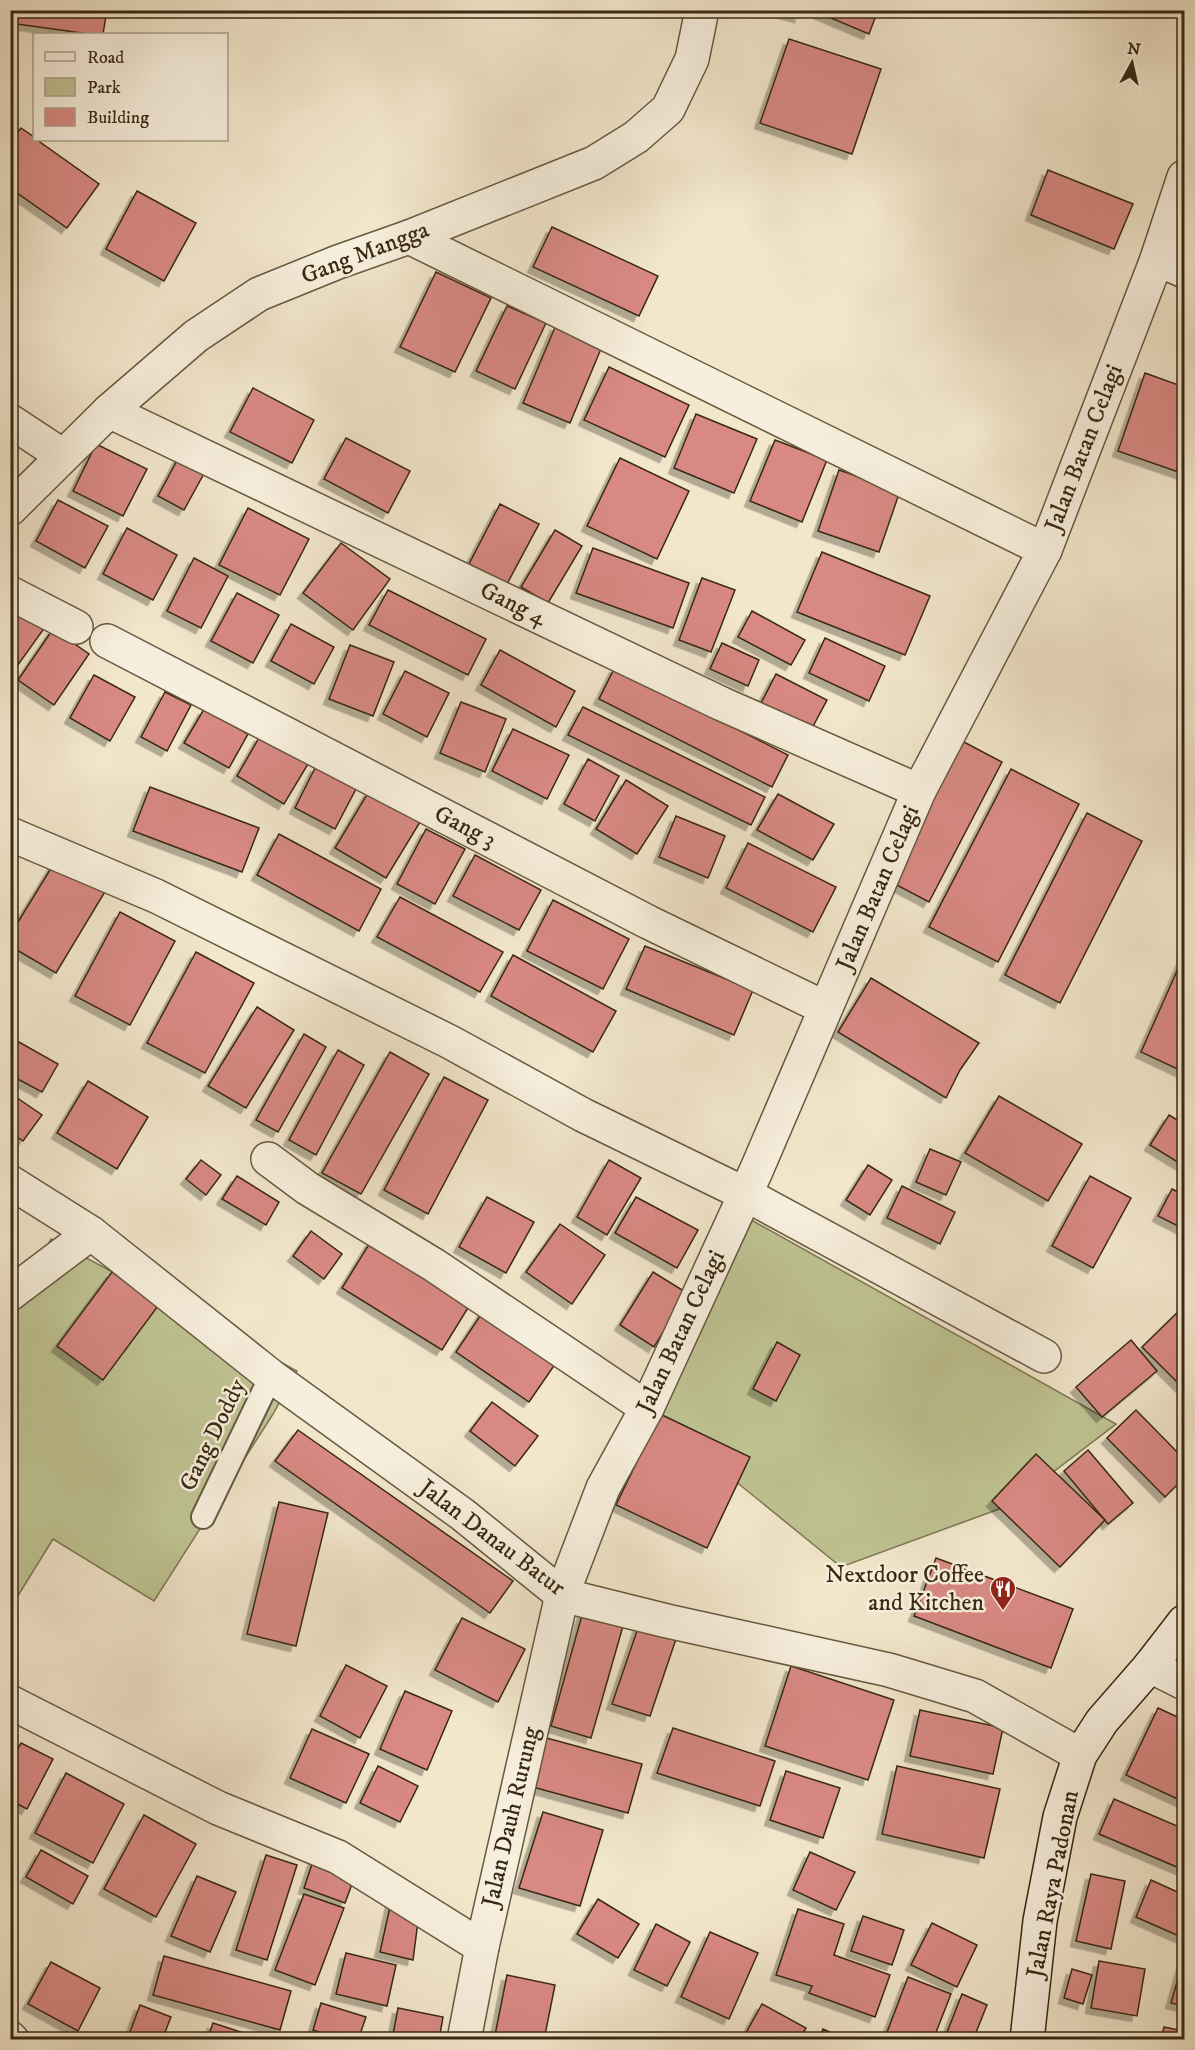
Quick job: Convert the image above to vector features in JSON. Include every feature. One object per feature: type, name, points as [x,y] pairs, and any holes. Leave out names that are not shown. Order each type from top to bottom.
[{"type":"street","name":"Gang Mangga","points":[[10,509],[109,411],[196,336],[259,294],[594,163],[636,137],[668,110],[692,59],[702,10]]},
{"type":"street","name":"Jalan Batan Celagi","points":[[562,1595],[603,1488],[647,1408],[745,1194],[919,791],[1045,550],[1171,265],[1185,177]]},
{"type":"street","points":[[409,237],[1045,550]]},
{"type":"street","name":"Gang 4","points":[[109,411],[723,704],[919,791]]},
{"type":"street","points":[[10,421],[63,456]]},
{"type":"street","points":[[10,593],[76,627]]},
{"type":"street","name":"Gang 3","points":[[106,641],[648,922],[825,1008]]},
{"type":"street","points":[[10,834],[156,896],[450,1042],[583,1115],[745,1194],[1044,1356]]},
{"type":"street","points":[[268,1159],[307,1188],[434,1265],[647,1408]]},
{"type":"street","name":"Jalan Danau Batur","points":[[10,1182],[91,1233],[271,1376],[462,1514],[562,1595],[678,1624],[889,1670],[975,1696],[1080,1755]]},
{"type":"street","points":[[10,1294],[91,1233]]},
{"type":"street","name":"Jalan Dauh Rurung","points":[[464,2040],[482,1947],[562,1595]]},
{"type":"street","name":"Jalan Raya Padonan","points":[[1027,2040],[1042,1910],[1060,1817],[1080,1755],[1102,1721],[1185,1622]]},
{"type":"street","points":[[1150,1666],[1185,1683]]},
{"type":"street","points":[[10,1702],[218,1808],[338,1857],[482,1947]]},
{"type":"lane","name":"Gang Doddy","points":[[203,1517],[271,1376]]},
{"type":"green space","points":[[737,1212],[1116,1424],[1010,1505],[841,1567],[643,1406]]},
{"type":"green space","points":[[51,1239],[297,1371],[273,1414],[154,1601],[53,1539],[11,1607],[11,1312]]},
{"type":"building","points":[[10,10],[107,10],[103,33],[82,33],[10,23]]},
{"type":"building","points":[[773,10],[801,10],[800,17]]},
{"type":"building","points":[[812,10],[878,10],[869,34]]},
{"type":"building","points":[[789,39],[881,69],[852,154],[760,123]]},
{"type":"building","points":[[21,128],[33,136],[33,141],[38,141],[99,184],[67,228],[10,188],[10,142]]},
{"type":"building","points":[[1048,170],[1133,204],[1114,249],[1031,215]]},
{"type":"building","points":[[137,191],[196,223],[164,281],[106,249]]},
{"type":"building","points":[[552,227],[658,276],[639,316],[533,267]]},
{"type":"building","points":[[436,272],[491,298],[455,372],[400,347]]},
{"type":"building","points":[[507,306],[546,323],[515,389],[476,371]]},
{"type":"building","points":[[556,325],[603,344],[570,423],[523,403]]},
{"type":"building","points":[[609,367],[689,405],[665,457],[584,420]]},
{"type":"building","points":[[1145,373],[1184,387],[1184,474],[1118,451]]},
{"type":"building","points":[[253,388],[314,420],[292,463],[230,432]]},
{"type":"building","points":[[696,414],[757,439],[734,493],[674,468]]},
{"type":"building","points":[[346,438],[410,471],[388,513],[324,479]]},
{"type":"building","points":[[775,440],[827,460],[802,522],[750,501]]},
{"type":"building","points":[[96,444],[147,469],[123,516],[73,491]]},
{"type":"building","points":[[181,453],[207,468],[184,510],[158,496]]},
{"type":"building","points":[[620,458],[689,491],[657,559],[587,526]]},
{"type":"building","points":[[839,470],[900,491],[879,552],[818,531]]},
{"type":"building","points":[[58,500],[108,526],[85,568],[36,541]]},
{"type":"building","points":[[500,504],[539,524],[507,584],[469,564]]},
{"type":"building","points":[[248,508],[309,539],[280,595],[219,565]]},
{"type":"building","points":[[127,528],[177,555],[153,600],[103,574]]},
{"type":"building","points":[[555,530],[582,546],[548,603],[521,587]]},
{"type":"building","points":[[341,543],[390,579],[353,630],[303,593]]},
{"type":"building","points":[[593,548],[689,583],[673,628],[576,593]]},
{"type":"building","points":[[822,552],[930,596],[905,655],[797,612]]},
{"type":"building","points":[[194,558],[228,576],[201,628],[167,611]]},
{"type":"building","points":[[702,578],[735,590],[711,652],[679,640]]},
{"type":"building","points":[[388,590],[486,639],[468,675],[369,625]]},
{"type":"building","points":[[237,593],[279,615],[253,663],[211,641]]},
{"type":"building","points":[[10,610],[48,623],[10,676]]},
{"type":"building","points":[[752,611],[805,640],[791,665],[738,637]]},
{"type":"building","points":[[291,624],[334,647],[314,684],[271,661]]},
{"type":"building","points":[[53,629],[89,654],[54,705],[18,680]]},
{"type":"building","points":[[825,638],[885,666],[869,701],[809,673]]},
{"type":"building","points":[[722,643],[759,660],[748,686],[710,669]]},
{"type":"building","points":[[350,645],[394,662],[373,716],[329,699]]},
{"type":"building","points":[[500,650],[575,691],[556,727],[481,685]]},
{"type":"building","points":[[615,667],[788,755],[772,787],[599,699]]},
{"type":"building","points":[[405,671],[449,693],[427,737],[383,714]]},
{"type":"building","points":[[776,674],[827,700],[811,730],[761,703]]},
{"type":"building","points":[[94,675],[135,697],[110,741],[70,718]]},
{"type":"building","points":[[165,692],[191,705],[167,751],[141,737]]},
{"type":"building","points":[[461,702],[506,719],[485,772],[440,753]]},
{"type":"building","points":[[583,707],[765,797],[751,825],[568,735]]},
{"type":"building","points":[[204,709],[248,734],[229,768],[184,743]]},
{"type":"building","points":[[513,729],[569,755],[547,799],[492,771]]},
{"type":"building","points":[[260,736],[308,764],[284,804],[237,776]]},
{"type":"building","points":[[962,741],[1002,762],[929,902],[889,881]]},
{"type":"building","points":[[588,759],[619,776],[595,821],[564,804]]},
{"type":"building","points":[[316,766],[357,787],[335,829],[295,808]]},
{"type":"building","points":[[1011,769],[1079,804],[998,962],[929,927]]},
{"type":"building","points":[[626,780],[668,806],[637,854],[596,829]]},
{"type":"building","points":[[150,787],[259,828],[242,872],[133,831]]},
{"type":"building","points":[[369,791],[420,822],[386,878],[335,848]]},
{"type":"building","points":[[778,794],[834,824],[813,860],[757,830]]},
{"type":"building","points":[[1087,813],[1142,841],[1060,1003],[1005,975]]},
{"type":"building","points":[[676,816],[725,836],[708,878],[659,857]]},
{"type":"building","points":[[426,829],[465,849],[435,904],[397,884]]},
{"type":"building","points":[[279,834],[381,889],[359,931],[257,875]]},
{"type":"building","points":[[748,843],[836,887],[813,932],[726,888]]},
{"type":"building","points":[[475,855],[541,890],[519,930],[453,896]]},
{"type":"building","points":[[56,860],[106,890],[56,973],[10,946],[10,935]]},
{"type":"building","points":[[400,897],[503,952],[480,992],[377,937]]},
{"type":"building","points":[[553,900],[629,939],[603,989],[527,951]]},
{"type":"building","points":[[120,912],[175,941],[130,1025],[75,996]]},
{"type":"building","points":[[645,946],[753,990],[734,1035],[626,989]]},
{"type":"building","points":[[196,952],[254,983],[205,1073],[147,1043]]},
{"type":"building","points":[[513,955],[616,1011],[593,1052],[491,996]]},
{"type":"building","points":[[1184,955],[1184,1072],[1141,1052]]},
{"type":"building","points":[[871,978],[979,1043],[960,1070],[946,1098],[838,1032]]},
{"type":"building","points":[[257,1007],[294,1030],[246,1108],[208,1086]]},
{"type":"building","points":[[304,1034],[326,1047],[278,1132],[256,1120]]},
{"type":"building","points":[[10,1037],[58,1064],[42,1092],[10,1075]]},
{"type":"building","points":[[338,1050],[364,1065],[316,1155],[289,1140]]},
{"type":"building","points":[[390,1052],[429,1074],[361,1194],[322,1173]]},
{"type":"building","points":[[444,1077],[488,1100],[428,1214],[384,1190]]},
{"type":"building","points":[[88,1081],[148,1117],[117,1169],[57,1133]]},
{"type":"building","points":[[10,1093],[42,1115],[23,1141],[10,1132]]},
{"type":"building","points":[[999,1096],[1082,1144],[1048,1201],[965,1153]]},
{"type":"building","points":[[1169,1115],[1184,1124],[1184,1166],[1150,1145]]},
{"type":"building","points":[[930,1149],[961,1162],[946,1195],[916,1182]]},
{"type":"building","points":[[201,1160],[221,1175],[206,1195],[186,1179]]},
{"type":"building","points":[[609,1160],[641,1178],[607,1235],[577,1217]]},
{"type":"building","points":[[868,1165],[892,1180],[870,1215],[846,1200]]},
{"type":"building","points":[[237,1176],[279,1202],[266,1225],[222,1199]]},
{"type":"building","points":[[1090,1176],[1131,1198],[1093,1268],[1052,1246]]},
{"type":"building","points":[[902,1186],[955,1212],[940,1244],[887,1218]]},
{"type":"building","points":[[1172,1189],[1184,1195],[1184,1229],[1158,1216]]},
{"type":"building","points":[[487,1197],[534,1222],[506,1273],[459,1247]]},
{"type":"building","points":[[636,1197],[698,1230],[677,1268],[615,1233]]},
{"type":"building","points":[[560,1224],[605,1255],[572,1304],[526,1272]]},
{"type":"building","points":[[311,1231],[342,1254],[324,1279],[293,1256]]},
{"type":"building","points":[[371,1241],[471,1303],[442,1350],[342,1288]]},
{"type":"building","points":[[112,1272],[158,1306],[103,1380],[57,1346]]},
{"type":"building","points":[[653,1272],[687,1293],[654,1347],[620,1325]]},
{"type":"building","points":[[486,1307],[560,1357],[529,1402],[456,1352]]},
{"type":"building","points":[[1184,1308],[1184,1389],[1142,1347]]},
{"type":"building","points":[[1131,1340],[1157,1371],[1102,1417],[1076,1387]]},
{"type":"building","points":[[777,1342],[800,1355],[776,1401],[753,1389]]},
{"type":"building","points":[[492,1402],[538,1436],[515,1466],[470,1431]]},
{"type":"building","points":[[1136,1410],[1184,1459],[1184,1478],[1165,1497],[1107,1438]]},
{"type":"building","points":[[660,1414],[750,1457],[707,1548],[616,1505]]},
{"type":"building","points":[[298,1430],[513,1581],[490,1613],[275,1461]]},
{"type":"building","points":[[1088,1450],[1133,1503],[1108,1524],[1064,1471]]},
{"type":"building","points":[[1036,1454],[1105,1520],[1060,1567],[992,1501]]},
{"type":"building","points":[[279,1502],[328,1513],[296,1646],[247,1634]]},
{"type":"building","points":[[936,1558],[1073,1609],[1051,1668],[914,1616]]},
{"type":"building","points":[[584,1608],[625,1619],[591,1738],[551,1726]]},
{"type":"building","points":[[462,1618],[525,1649],[498,1702],[435,1670]]},
{"type":"building","points":[[640,1622],[677,1636],[650,1716],[612,1704]]},
{"type":"building","points":[[346,1665],[387,1686],[360,1738],[320,1716]]},
{"type":"building","points":[[791,1666],[894,1700],[868,1780],[765,1746]]},
{"type":"building","points":[[405,1691],[452,1711],[427,1770],[380,1749]]},
{"type":"building","points":[[1158,1708],[1184,1720],[1184,1802],[1126,1775]]},
{"type":"building","points":[[920,1710],[1003,1728],[993,1774],[910,1756]]},
{"type":"building","points":[[673,1728],[775,1761],[760,1806],[657,1773]]},
{"type":"building","points":[[312,1729],[369,1754],[346,1803],[290,1778]]},
{"type":"building","points":[[543,1737],[642,1764],[628,1813],[529,1786]]},
{"type":"building","points":[[21,1743],[53,1759],[27,1809],[10,1800],[10,1764]]},
{"type":"building","points":[[378,1766],[418,1786],[400,1822],[360,1803]]},
{"type":"building","points":[[897,1766],[1000,1789],[984,1858],[882,1834]]},
{"type":"building","points":[[786,1771],[840,1788],[823,1838],[770,1820]]},
{"type":"building","points":[[66,1773],[124,1804],[93,1863],[35,1833]]},
{"type":"building","points":[[1114,1799],[1184,1829],[1184,1870],[1099,1834]]},
{"type":"building","points":[[543,1812],[603,1830],[580,1906],[519,1888]]},
{"type":"building","points":[[144,1815],[196,1844],[156,1917],[104,1889]]},
{"type":"building","points":[[41,1850],[88,1876],[73,1904],[26,1877]]},
{"type":"building","points":[[810,1852],[855,1872],[836,1910],[793,1890]]},
{"type":"building","points":[[266,1855],[297,1865],[267,1960],[236,1950]]},
{"type":"building","points":[[314,1858],[356,1873],[345,1903],[304,1888]]},
{"type":"building","points":[[1091,1874],[1125,1881],[1111,1949],[1076,1941]]},
{"type":"building","points":[[197,1876],[236,1892],[210,1952],[171,1936]]},
{"type":"building","points":[[1151,1880],[1184,1895],[1184,1928],[1181,1937],[1136,1917]]},
{"type":"building","points":[[304,1894],[344,1908],[315,1985],[275,1970]]},
{"type":"building","points":[[598,1899],[639,1924],[618,1958],[577,1934]]},
{"type":"building","points":[[391,1902],[418,1921],[413,1960],[380,1952]]},
{"type":"building","points":[[798,1909],[844,1924],[834,1955],[890,1975],[875,2017],[809,1993],[812,1986],[776,1975]]},
{"type":"building","points":[[863,1916],[904,1930],[892,1965],[851,1951]]},
{"type":"building","points":[[932,1923],[977,1945],[957,1987],[911,1965]]},
{"type":"building","points":[[656,1924],[690,1942],[667,1986],[634,1970]]},
{"type":"building","points":[[710,1932],[758,1953],[729,2019],[681,1997]]},
{"type":"building","points":[[346,1953],[396,1965],[387,2006],[336,1994]]},
{"type":"building","points":[[164,1956],[291,1991],[280,2030],[153,1995]]},
{"type":"building","points":[[1184,1958],[1184,2006],[1171,2003]]},
{"type":"building","points":[[1099,1961],[1145,1969],[1137,2016],[1091,2008]]},
{"type":"building","points":[[51,1962],[100,1988],[78,2031],[28,2004]]},
{"type":"building","points":[[1072,1969],[1092,1975],[1083,2004],[1064,1998]]},
{"type":"building","points":[[507,1975],[555,1985],[544,2040],[494,2040]]},
{"type":"building","points":[[908,1977],[951,1994],[933,2040],[884,2040]]},
{"type":"building","points":[[962,1994],[987,2005],[973,2040],[944,2040]]},
{"type":"building","points":[[321,2003],[366,2017],[358,2040],[343,2040],[313,2030]]},
{"type":"building","points":[[762,2004],[806,2028],[799,2040],[742,2040]]},
{"type":"building","points":[[140,2005],[171,2017],[162,2040],[127,2040]]},
{"type":"building","points":[[398,2008],[443,2017],[439,2040],[392,2040]]},
{"type":"building","points":[[213,2023],[253,2036],[252,2040],[207,2040]]},
{"type":"building","points":[[1164,2027],[1184,2031],[1184,2040],[1161,2040]]},
{"type":"building","points":[[823,2029],[847,2040],[818,2040]]},
{"type":"place","name":"Nextdoor Coffee and Kitchen","points":[[1003,1612]]}]
